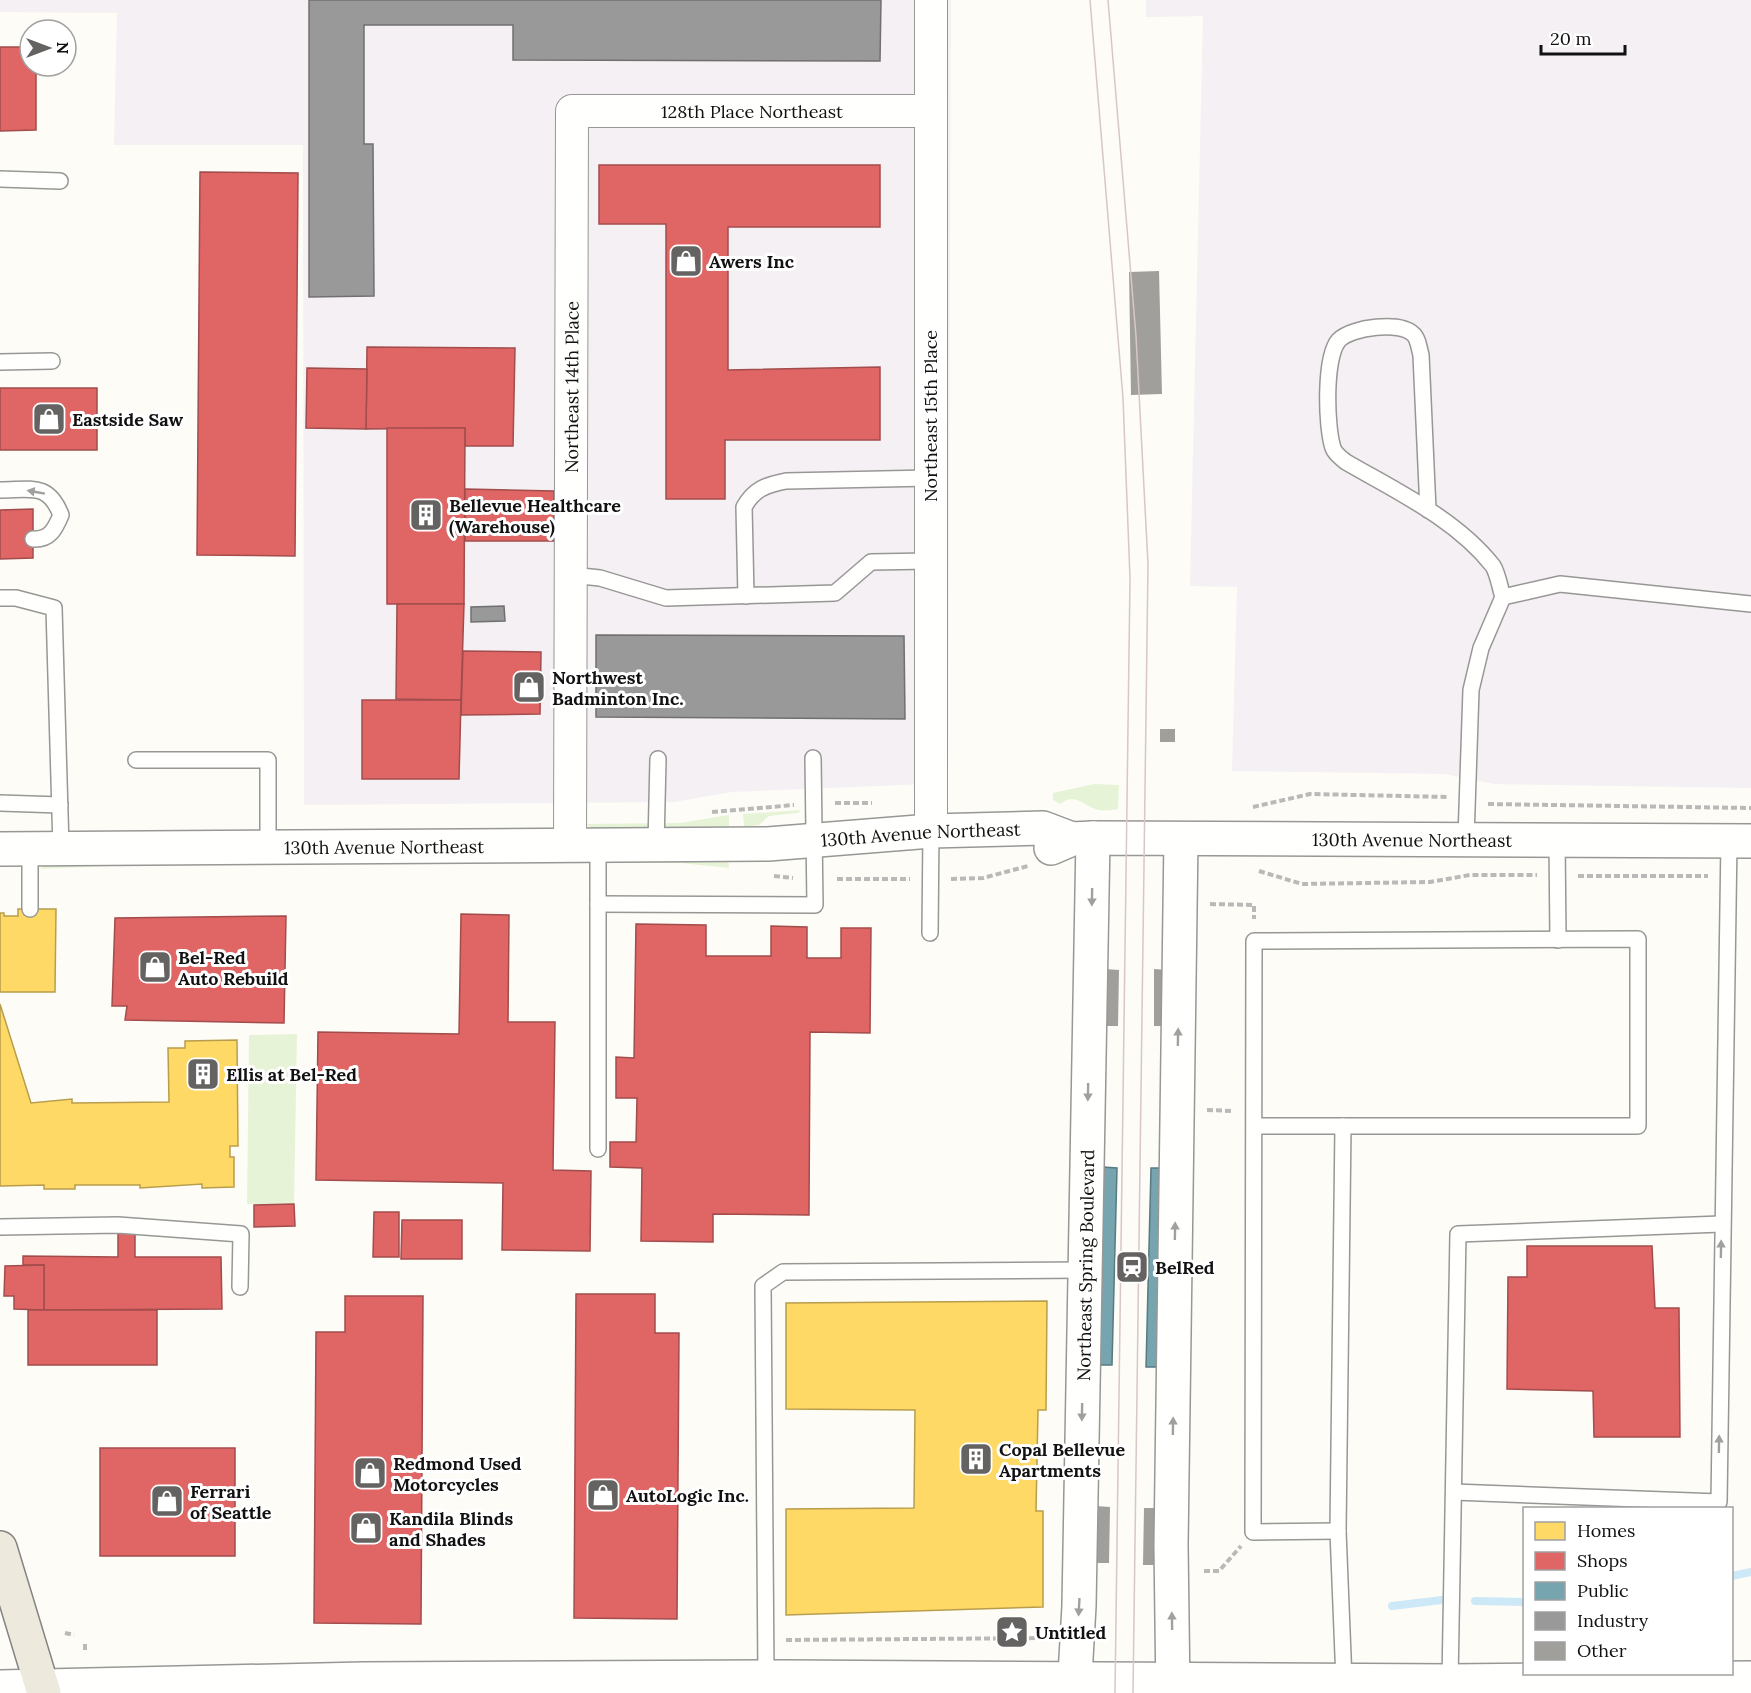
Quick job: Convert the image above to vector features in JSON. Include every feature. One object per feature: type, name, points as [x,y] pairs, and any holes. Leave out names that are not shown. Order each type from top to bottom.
[{"type":"main road","points":[[0,1548],[43,1690]]},
{"type":"street","name":"Northeast 15th Place","points":[[930,841],[932,0]]},
{"type":"street","name":"128th Place Northeast","points":[[572,111],[931,111]]},
{"type":"street","name":"Northeast 14th Place","points":[[572,111],[571,575],[584,845]]},
{"type":"street","name":"130th Avenue Northeast","points":[[30,848],[656,845],[930,841],[1043,851],[1082,838],[1740,841]]},
{"type":"street","name":"Northeast Spring Boulevard","points":[[1074,1687],[1079,1606],[1084,1270],[1082,838]]},
{"type":"street","points":[[1173,1687],[1171,1545],[1181,839]]},
{"type":"street","points":[[0,1687],[43,1690],[146,1682],[775,1676],[1074,1687],[1173,1687],[1344,1681],[1399,1687],[1450,1681],[1489,1687],[1645,1686],[1751,1678]]},
{"type":"lane","points":[[0,179],[60,181]]},
{"type":"lane","points":[[1428,510],[1421,355],[1415,335],[1405,328],[1365,328],[1340,339],[1329,358],[1329,431],[1334,451],[1346,462],[1428,510],[1465,539],[1494,568],[1503,597],[1481,648],[1471,690],[1466,838]]},
{"type":"lane","points":[[0,362],[52,361]]},
{"type":"lane","points":[[746,596],[744,507],[751,494],[766,485],[786,481],[930,478]]},
{"type":"lane","points":[[0,490],[40,490],[54,498],[61,515],[54,532],[41,539],[33,539]]},
{"type":"lane","points":[[571,575],[600,578],[666,598],[836,593],[871,562],[930,561]]},
{"type":"lane","points":[[1503,597],[1560,584],[1751,604]]},
{"type":"lane","points":[[0,598],[16,598],[54,608],[60,805],[30,848],[30,909]]},
{"type":"lane","points":[[598,904],[815,904],[813,758]]},
{"type":"lane","points":[[656,845],[658,759]]},
{"type":"lane","points":[[136,760],[268,760],[268,847]]},
{"type":"lane","points":[[0,803],[60,805]]},
{"type":"lane","points":[[1557,840],[1558,940]]},
{"type":"lane","points":[[930,841],[930,933]]},
{"type":"lane","points":[[1454,1492],[1719,1502],[1721,1224],[1728,876],[1740,841]]},
{"type":"lane","points":[[584,845],[598,904],[598,1149]]},
{"type":"lane","points":[[1254,1126],[1638,1126],[1638,939],[1254,941],[1253,1532],[1338,1531]]},
{"type":"lane","points":[[1343,1126],[1338,1531],[1344,1681]]},
{"type":"lane","points":[[1450,1681],[1458,1234],[1721,1224]]},
{"type":"lane","points":[[0,1227],[118,1225],[241,1234],[240,1287]]},
{"type":"lane","points":[[775,1676],[763,1286],[783,1272],[1084,1270]]},
{"type":"path","points":[[1247,868],[1302,884],[1430,882],[1470,875],[1728,876]]},
{"type":"path","points":[[1203,904],[1254,904],[1254,941]]},
{"type":"path","points":[[1208,1110],[1232,1111]]},
{"type":"path","points":[[1204,1571],[1220,1571],[1253,1532]]},
{"type":"path","points":[[65,1633],[74,1635]]},
{"type":"path","points":[[775,1676],[784,1640],[1054,1638]]},
{"type":"path","points":[[85,1644],[85,1651]]},
{"type":"shaded area","points":[[0,0],[951,0],[948,783],[732,792],[674,802],[304,805],[303,145],[114,145],[117,13],[0,12]]},
{"type":"shaded area","points":[[1146,0],[1751,0],[1751,788],[1495,784],[1445,774],[1232,771],[1237,587],[1190,586],[1203,16],[1146,17]]},
{"type":"green space","points":[[1094,784],[1119,785],[1118,809],[1099,810],[1075,799],[1066,800],[1060,804],[1053,800],[1053,793]]},
{"type":"green space","points":[[801,810],[798,813],[769,816],[759,825],[744,827],[743,814]]},
{"type":"green space","points":[[729,815],[729,828],[592,828],[585,824],[680,823]]},
{"type":"green space","points":[[728,857],[729,868],[681,863],[615,863],[624,859]]},
{"type":"green space","points":[[179,859],[192,862],[39,869],[46,865]]},
{"type":"green space","points":[[297,1034],[294,1204],[247,1204],[249,1035]]},
{"type":"building: Homes","points":[[18,909],[56,909],[55,992],[0,992],[0,913],[4,913],[4,916],[18,916]]},
{"type":"building: Homes","name":"Ellis at Bel-Red","points":[[0,1004],[31,1103],[72,1099],[72,1103],[169,1102],[168,1048],[185,1048],[185,1041],[237,1040],[238,1146],[230,1146],[230,1157],[234,1157],[234,1187],[202,1188],[202,1184],[140,1188],[140,1185],[75,1185],[75,1189],[44,1189],[44,1185],[0,1186]]},
{"type":"building: Homes","name":"Copal Bellevue Apartments","points":[[1047,1301],[1046,1410],[1038,1410],[1036,1511],[1043,1511],[1043,1607],[786,1615],[786,1509],[914,1508],[915,1410],[786,1409],[786,1303]]},
{"type":"building: Shops","points":[[0,47],[18,47],[18,78],[36,78],[36,130],[0,131]]},
{"type":"building: Shops","points":[[599,165],[880,165],[880,227],[728,227],[728,370],[880,367],[880,440],[725,440],[725,499],[666,499],[666,224],[599,224]]},
{"type":"building: Shops","points":[[200,172],[298,173],[295,556],[197,555]]},
{"type":"building: Shops","points":[[367,347],[515,348],[513,446],[465,446],[465,428],[366,429]]},
{"type":"building: Shops","points":[[307,368],[367,369],[366,429],[306,428]]},
{"type":"building: Shops","name":"Eastside Saw","points":[[0,388],[97,388],[97,450],[0,450]]},
{"type":"building: Shops","name":"Bellevue Healthcare (Warehouse)","points":[[387,428],[465,428],[464,604],[387,604]]},
{"type":"building: Shops","points":[[465,489],[554,491],[554,541],[465,541]]},
{"type":"building: Shops","points":[[33,509],[33,558],[0,559],[0,510]]},
{"type":"building: Shops","points":[[397,604],[464,604],[461,700],[396,699]]},
{"type":"building: Shops","points":[[463,651],[541,652],[540,714],[461,715]]},
{"type":"building: Shops","points":[[362,700],[461,700],[459,779],[362,779]]},
{"type":"building: Shops","points":[[461,914],[509,915],[508,1022],[555,1022],[553,1170],[591,1171],[590,1251],[502,1250],[503,1183],[316,1180],[318,1032],[459,1034]]},
{"type":"building: Shops","points":[[286,916],[284,1023],[125,1020],[127,1006],[112,1006],[115,918]]},
{"type":"building: Shops","points":[[636,924],[706,925],[706,956],[771,956],[771,926],[807,927],[807,958],[841,958],[841,928],[871,928],[870,1033],[810,1032],[809,1215],[713,1214],[713,1242],[641,1241],[642,1168],[610,1167],[610,1142],[636,1142],[637,1098],[616,1098],[616,1057],[634,1058]]},
{"type":"building: Shops","points":[[294,1204],[295,1226],[254,1227],[254,1205]]},
{"type":"building: Shops","points":[[374,1212],[399,1212],[399,1257],[373,1257]]},
{"type":"building: Shops","points":[[402,1220],[462,1220],[462,1259],[401,1259]]},
{"type":"building: Shops","points":[[135,1231],[135,1257],[221,1257],[222,1309],[44,1310],[44,1265],[23,1265],[23,1256],[118,1257],[118,1232]]},
{"type":"building: Shops","points":[[1527,1246],[1652,1246],[1655,1308],[1679,1308],[1680,1437],[1594,1437],[1593,1391],[1507,1389],[1508,1277],[1527,1277]]},
{"type":"building: Shops","points":[[44,1265],[44,1310],[14,1309],[14,1296],[4,1296],[5,1266]]},
{"type":"building: Shops","points":[[576,1294],[655,1294],[655,1333],[679,1333],[677,1619],[574,1618]]},
{"type":"building: Shops","points":[[345,1296],[423,1296],[421,1624],[314,1623],[316,1332],[345,1332]]},
{"type":"building: Shops","points":[[28,1310],[157,1310],[157,1365],[28,1365]]},
{"type":"building: Shops","points":[[100,1448],[235,1448],[235,1556],[100,1556]]},
{"type":"building: Public","name":"BelRed","points":[[1102,1167],[1117,1168],[1112,1365],[1098,1365]]},
{"type":"building: Public","name":"BelRed","points":[[1151,1168],[1165,1168],[1161,1367],[1146,1367]]},
{"type":"building: Industry","points":[[309,0],[881,0],[880,61],[513,60],[513,25],[364,25],[364,144],[373,144],[374,296],[309,297]]},
{"type":"building: Industry","points":[[504,606],[505,621],[471,622],[471,607]]},
{"type":"building: Industry","points":[[596,635],[904,636],[905,719],[596,717]]},
{"type":"building: Other","points":[[1159,271],[1162,394],[1131,395],[1129,272]]},
{"type":"building: Other","points":[[1160,729],[1175,729],[1175,742],[1160,742]]},
{"type":"building: Other","points":[[1105,969],[1119,970],[1118,1026],[1104,1026]]},
{"type":"building: Other","points":[[1154,969],[1168,970],[1168,1026],[1154,1026]]},
{"type":"building: Other","points":[[1096,1506],[1110,1507],[1109,1563],[1095,1563]]},
{"type":"building: Other","points":[[1144,1508],[1158,1508],[1158,1565],[1143,1565]]},
{"type":"waterway","points":[[1733,1576],[1751,1572]]},
{"type":"waterway","points":[[1392,1606],[1442,1600]]},
{"type":"waterway","points":[[1475,1601],[1523,1602]]},
{"type":"tram line","points":[[1090,0],[1123,398],[1130,578],[1115,1693]]},
{"type":"tram line","points":[[1108,0],[1136,336],[1148,564],[1133,1693]]},
{"type":"place","name":"Awers Inc","points":[[686,261]]},
{"type":"place","name":"Eastside Saw","points":[[49,419]]},
{"type":"place","name":"Bellevue Healthcare (Warehouse)","points":[[426,515]]},
{"type":"place","name":"Northwest Badminton Inc.","points":[[529,687]]},
{"type":"place","name":"Bel-Red Auto Rebuild","points":[[155,967]]},
{"type":"place","name":"Ellis at Bel-Red","points":[[203,1074]]},
{"type":"place","name":"BelRed","points":[[1132,1267]]},
{"type":"place","name":"Copal Bellevue Apartments","points":[[976,1459]]},
{"type":"place","name":"Redmond Used Motorcycles","points":[[370,1473]]},
{"type":"place","name":"AutoLogic Inc.","points":[[603,1495]]},
{"type":"place","name":"Ferrari of Seattle","points":[[167,1501]]},
{"type":"place","name":"Kandila Blinds and Shades","points":[[366,1528]]},
{"type":"place","name":"Untitled","points":[[1012,1632]]}]
